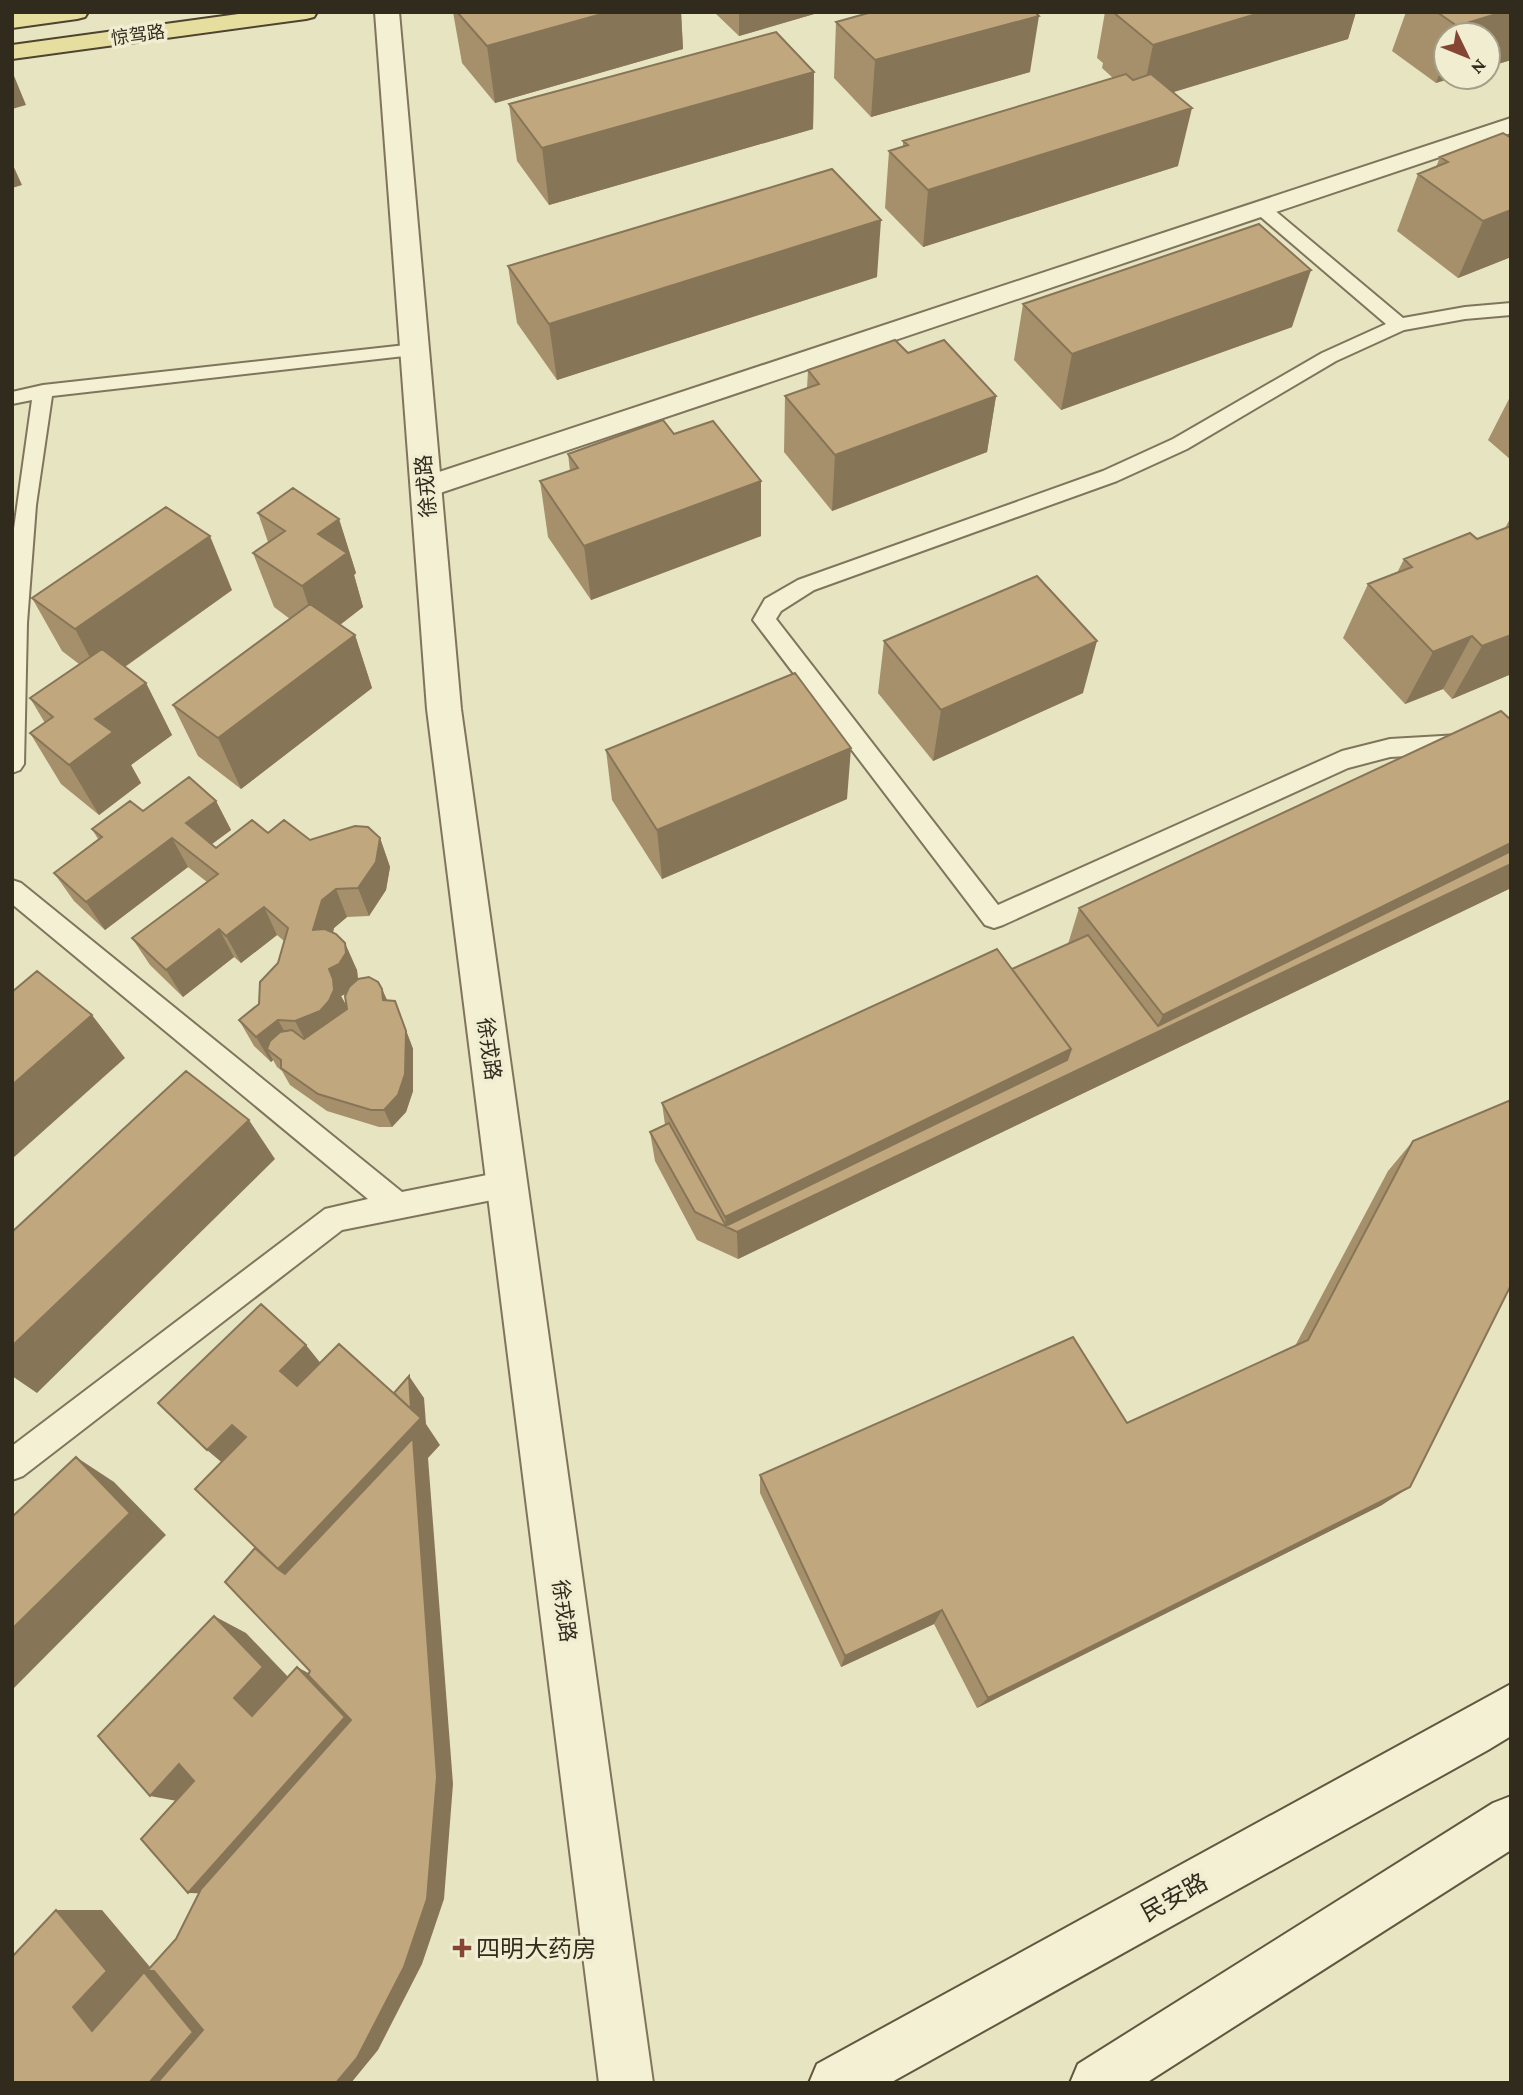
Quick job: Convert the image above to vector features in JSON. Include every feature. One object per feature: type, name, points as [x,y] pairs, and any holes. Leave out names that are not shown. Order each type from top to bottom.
[{"type":"main road","points":[[12,21],[78,12]]},
{"type":"main road","name":"惊驾路","points":[[12,52],[306,12]]},
{"type":"street","name":"徐戎路","points":[[387,12],[444,709],[626,2083]]},
{"type":"street","points":[[426,487],[1511,125]]},
{"type":"street","name":"民安路","points":[[835,2083],[1471,1733],[1511,1708]]},
{"type":"street","points":[[1097,2083],[1511,1821]]},
{"type":"lane","points":[[1261,208],[1399,325]]},
{"type":"lane","points":[[1511,309],[1465,313],[1399,325],[1329,357],[1180,444],[1110,476],[806,585],[772,605],[764,620],[995,918],[1342,760],[1390,748],[1511,741]]},
{"type":"lane","points":[[12,398],[43,391],[415,350]]},
{"type":"lane","points":[[12,764],[19,508],[43,391]]},
{"type":"lane","points":[[12,890],[398,1206]]},
{"type":"lane","points":[[12,1465],[335,1218],[507,1184]]},
{"type":"building","points":[[457,12],[609,12],[487,46]]},
{"type":"building","points":[[872,12],[1035,12],[1039,16],[875,60],[836,22]]},
{"type":"building","points":[[1113,12],[1263,12],[1153,45]]},
{"type":"building","points":[[1437,12],[1503,12],[1473,21],[1450,21]]},
{"type":"building","points":[[776,32],[814,72],[542,148],[509,104]]},
{"type":"building","points":[[1126,74],[1133,80],[1151,74],[1192,108],[928,190],[889,151],[908,145],[903,141]]},
{"type":"building","points":[[1503,133],[1511,138],[1511,210],[1483,221],[1418,174],[1448,162],[1440,157]]},
{"type":"building","points":[[832,169],[881,220],[549,324],[508,266]]},
{"type":"building","points":[[1259,224],[1311,270],[1072,354],[1023,304]]},
{"type":"building","points":[[895,340],[908,353],[944,340],[996,396],[835,455],[785,396],[819,384],[808,370]]},
{"type":"building","points":[[663,420],[674,434],[713,421],[761,481],[584,546],[540,481],[578,468],[568,454]]},
{"type":"building","points":[[293,488],[339,519],[318,534],[347,553],[302,586],[253,553],[285,531],[258,513]]},
{"type":"building","points":[[166,507],[210,536],[75,629],[32,598]]},
{"type":"building","points":[[1511,526],[1511,635],[1482,646],[1472,636],[1433,652],[1368,584],[1412,567],[1404,559],[1470,533],[1477,539]]},
{"type":"building","points":[[1037,576],[1097,641],[941,710],[884,641]]},
{"type":"building","points":[[310,604],[355,635],[218,738],[173,705]]},
{"type":"building","points":[[102,649],[146,683],[95,719],[113,732],[69,765],[30,733],[53,717],[30,698]]},
{"type":"building","points":[[795,673],[851,748],[657,830],[606,750]]},
{"type":"building","points":[[1501,711],[1511,720],[1511,843],[1163,1015],[1079,908]]},
{"type":"building","points":[[189,777],[216,801],[186,823],[216,848],[252,820],[268,833],[284,820],[310,840],[355,826],[368,827],[380,838],[376,862],[358,888],[336,889],[322,900],[313,930],[325,929],[336,934],[345,943],[346,953],[339,964],[329,969],[334,990],[329,1001],[320,1011],[295,1021],[278,1020],[256,1037],[239,1020],[259,1004],[260,982],[278,963],[288,928],[264,907],[226,936],[219,929],[166,970],[132,938],[218,874],[172,838],[86,902],[54,873],[102,837],[92,829],[130,801],[143,811]]},
{"type":"building","points":[[1511,851],[1511,864],[737,1232],[695,1212],[650,1132],[669,1123],[726,1226],[1067,1060],[1071,1049],[1012,969],[1088,935],[1158,1026]]},
{"type":"building","points":[[997,949],[1071,1049],[725,1217],[662,1103]]},
{"type":"building","points":[[37,971],[92,1015],[12,1085],[12,992]]},
{"type":"building","points":[[369,977],[378,982],[383,1000],[395,1001],[406,1031],[405,1074],[398,1095],[384,1110],[371,1110],[318,1094],[281,1068],[281,1060],[267,1049],[270,1041],[280,1032],[292,1030],[304,1039],[347,1009],[345,996],[349,987],[358,979]]},
{"type":"building","points":[[186,1071],[249,1120],[12,1346],[12,1232]]},
{"type":"building","points":[[1511,1100],[1511,1285],[1410,1487],[988,1698],[942,1610],[845,1656],[760,1475],[1073,1337],[1127,1423],[1308,1340],[1413,1141]]},
{"type":"building","points":[[261,1304],[306,1345],[280,1371],[297,1386],[339,1344],[421,1418],[278,1569],[195,1489],[246,1437],[232,1425],[207,1450],[158,1403]]},
{"type":"building","points":[[409,1376],[411,1409],[394,1393]]},
{"type":"building","points":[[413,1438],[437,1777],[427,1899],[404,1967],[357,2058],[336,2083],[157,2083],[203,2030],[154,1971],[147,1971],[176,1939],[201,1889],[351,1720],[308,1675],[310,1671],[225,1582],[255,1548],[285,1574]]},
{"type":"building","points":[[76,1457],[130,1513],[12,1629],[12,1517]]},
{"type":"building","points":[[214,1616],[263,1667],[234,1698],[252,1716],[297,1667],[345,1717],[188,1893],[141,1839],[194,1781],[179,1764],[150,1796],[98,1736]]},
{"type":"building","points":[[56,1910],[107,1971],[73,2007],[92,2031],[144,1972],[193,2032],[149,2083],[12,2083],[12,1957]]},
{"type":"place","name":"四明大药房","points":[[462,1948]]}]
